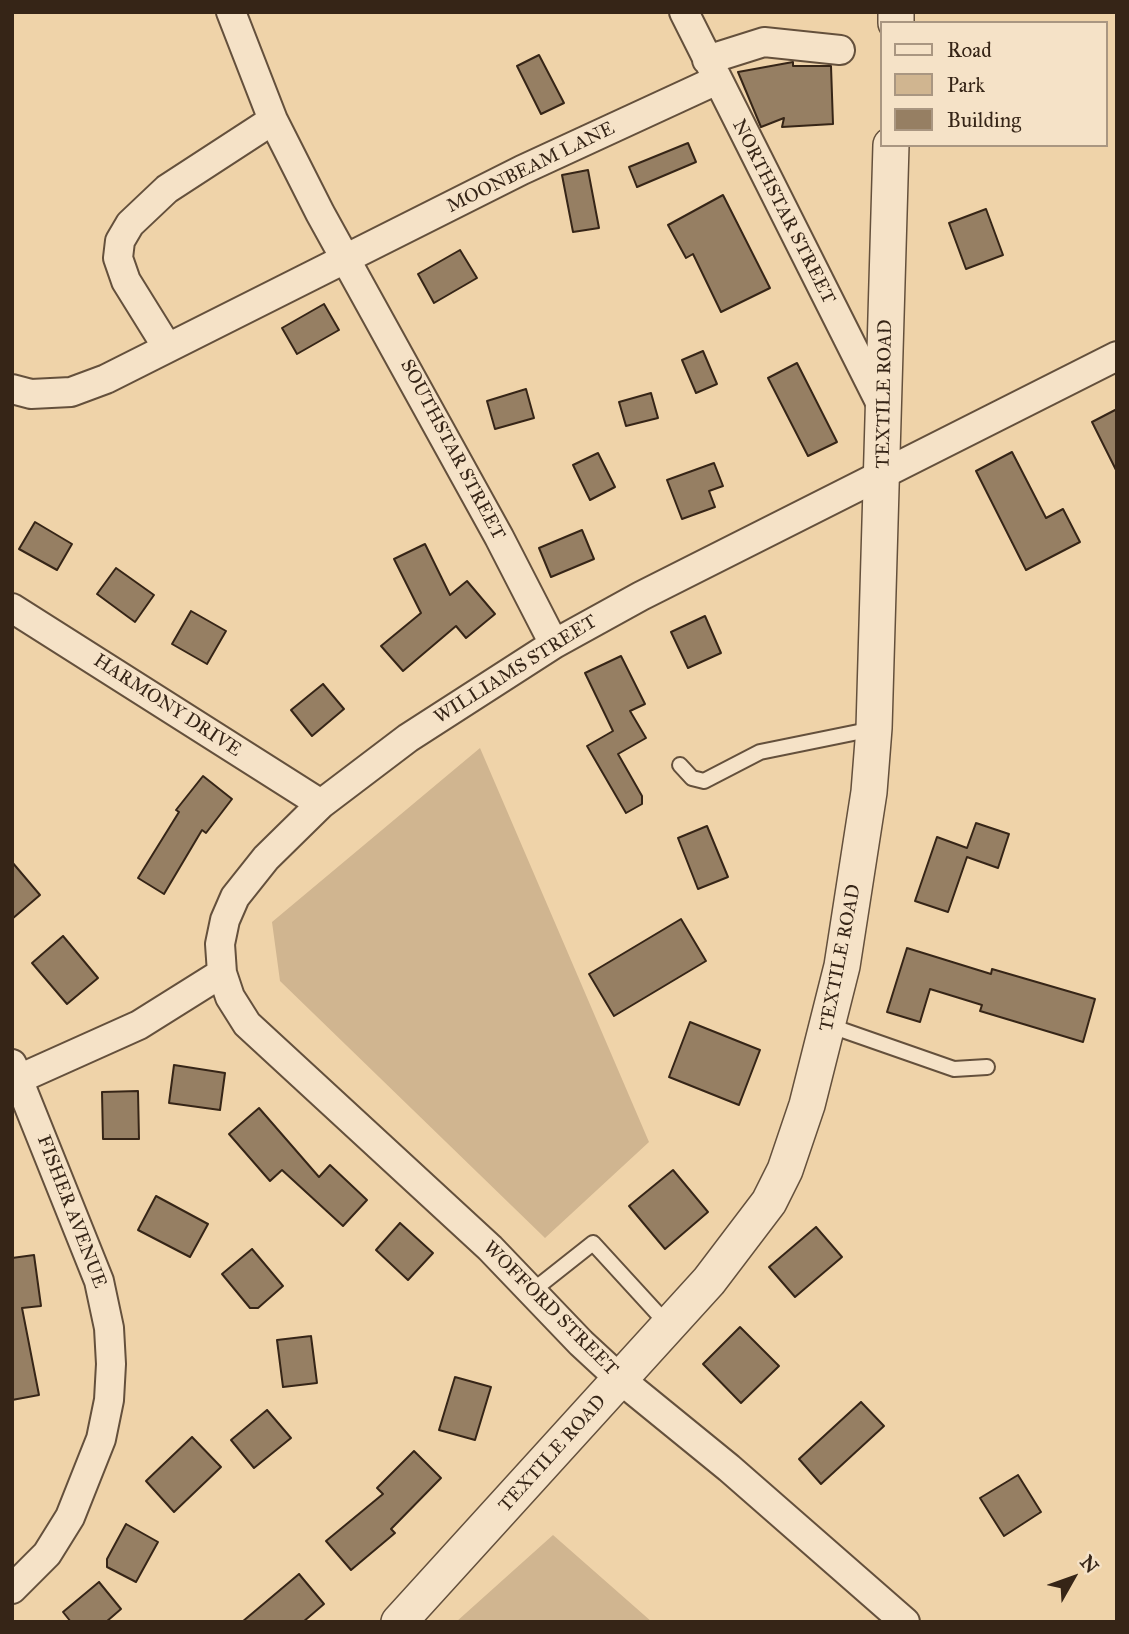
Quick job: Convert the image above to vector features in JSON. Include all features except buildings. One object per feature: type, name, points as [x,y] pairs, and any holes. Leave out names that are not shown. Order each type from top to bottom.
[{"type":"street","name":"SOUTHSTAR STREET","points":[[231,12],[273,120],[487,514],[554,644]]},
{"type":"street","name":"NORTHSTAR STREET","points":[[684,12],[884,410]]},
{"type":"street","name":"MOONBEAM LANE","points":[[346,258],[522,170],[764,42],[840,51]]},
{"type":"street","points":[[167,347],[126,281],[118,258],[120,241],[130,225],[167,190],[273,120]]},
{"type":"street","name":"TEXTILE ROAD","points":[[399,1622],[709,1281],[769,1202],[785,1171],[799,1131],[828,1025],[861,856],[874,728],[891,147]]},
{"type":"street","points":[[12,389],[45,395],[71,392],[106,379],[346,258]]},
{"type":"street","name":"WILLIAMS STREET","points":[[222,973],[220,944],[225,920],[235,897],[266,858],[321,804],[408,737],[554,644],[641,596],[1117,356]]},
{"type":"street","name":"HARMONY DRIVE","points":[[12,608],[321,804]]},
{"type":"street","points":[[14,1075],[139,1025],[222,973]]},
{"type":"street","name":"WOFFORD STREET","points":[[222,973],[230,997],[247,1024],[490,1248],[621,1380],[729,1468],[905,1622]]},
{"type":"street","name":"FISHER AVENUE","points":[[12,1589],[47,1554],[70,1517],[101,1439],[109,1400],[111,1364],[109,1328],[99,1281],[14,1075]]},
{"type":"lane","points":[[680,765],[692,778],[704,781],[760,752],[874,728]]},
{"type":"lane","points":[[828,1025],[954,1069],[988,1067]]},
{"type":"lane","points":[[531,1292],[593,1243],[669,1326]]},
{"type":"green space","points":[[480,748],[649,1142],[545,1238],[280,981],[272,922]]},
{"type":"green space","points":[[553,1535],[652,1622],[456,1622]]}]
